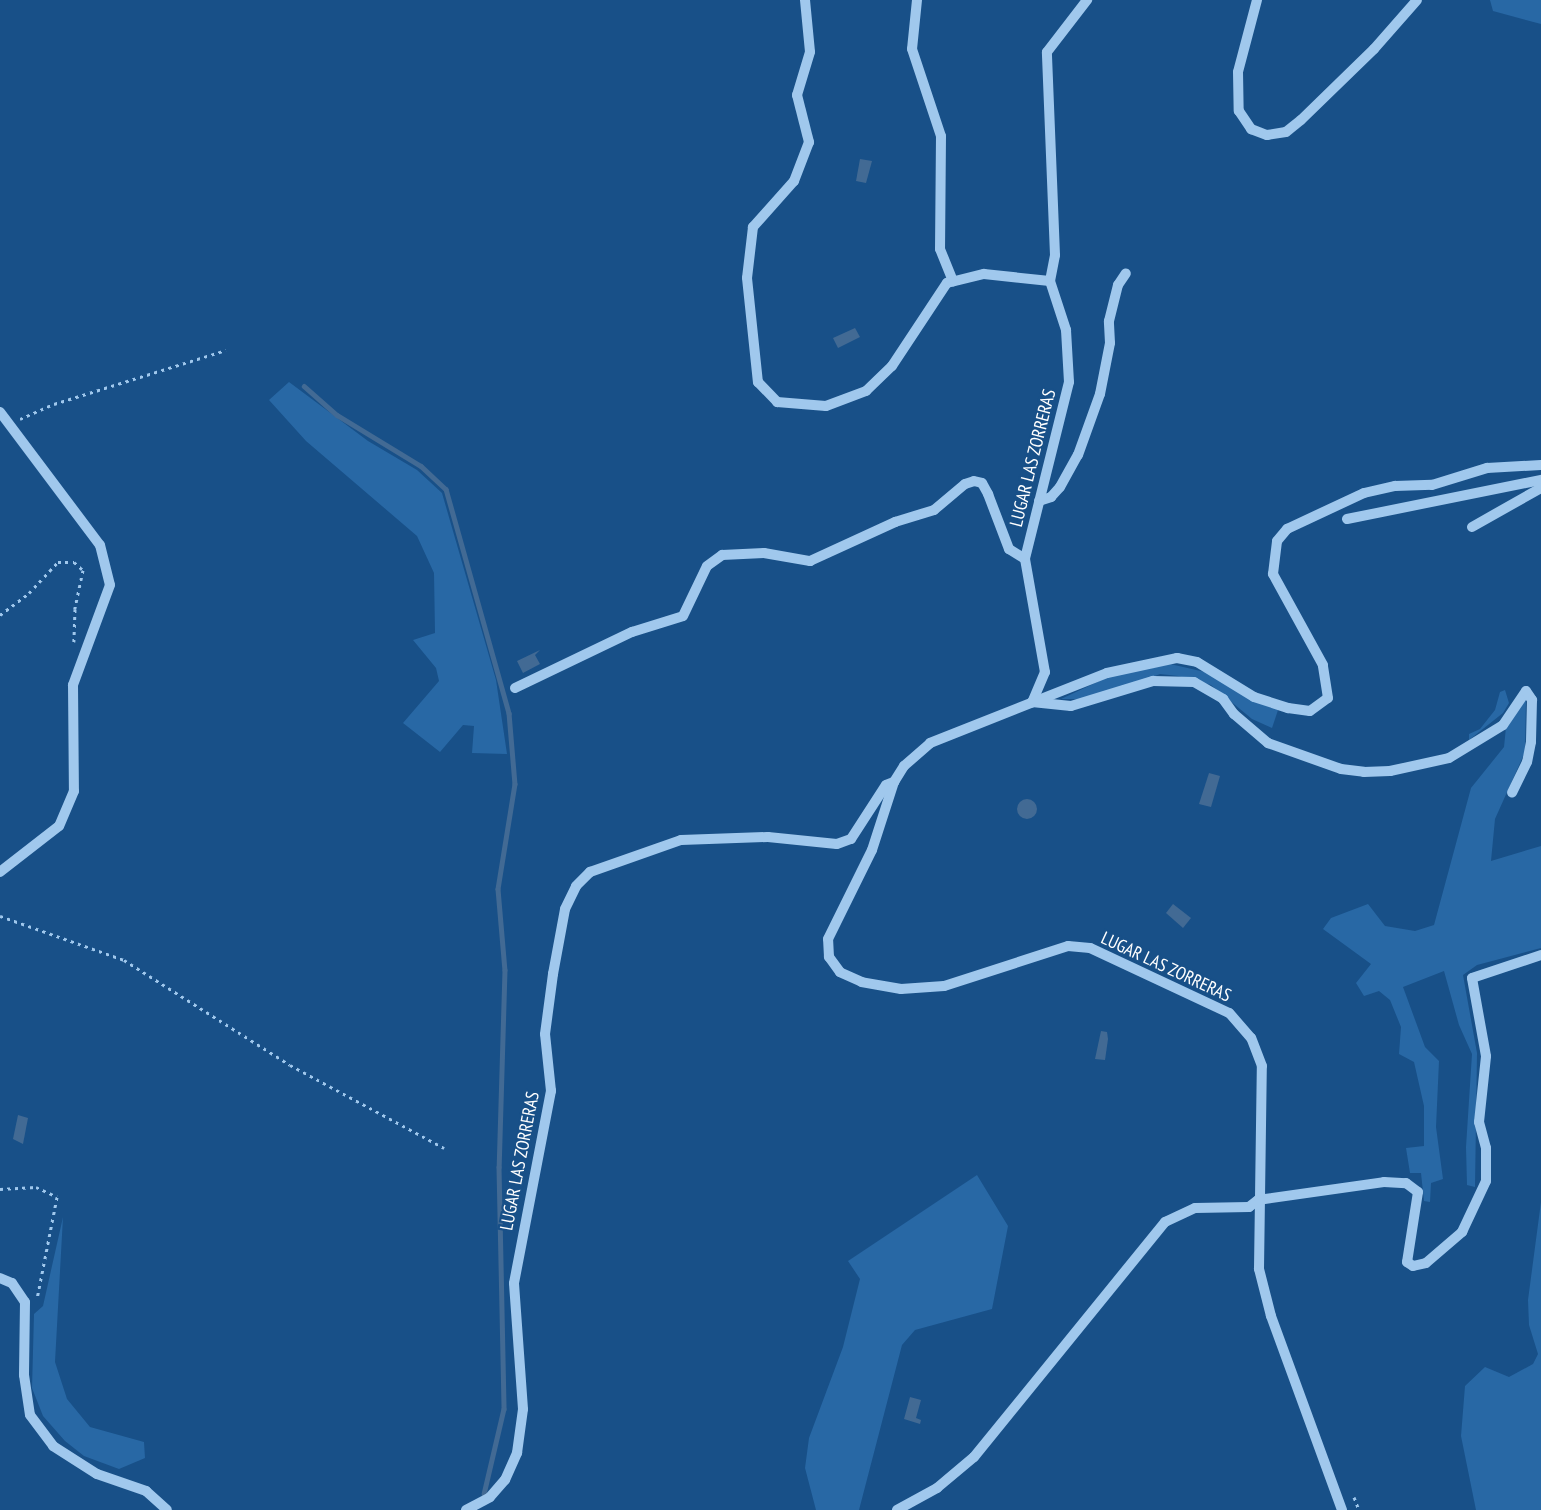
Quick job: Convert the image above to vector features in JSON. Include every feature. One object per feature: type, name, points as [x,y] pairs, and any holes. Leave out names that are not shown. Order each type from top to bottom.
[{"type":"street","points":[[805,0],[810,52],[797,95],[808,142],[794,181],[753,227],[748,267],[751,340],[758,382],[777,402],[826,406],[866,391],[892,366],[947,283],[984,274],[1050,281],[1055,255],[1047,52],[1087,0]]},
{"type":"street","points":[[917,0],[912,49],[941,136],[940,249],[953,282]]},
{"type":"street","points":[[1257,0],[1238,72],[1239,111],[1251,129],[1267,135],[1286,132],[1301,120],[1374,50],[1417,0]]},
{"type":"street","points":[[1039,501],[1051,497],[1060,488],[1078,455],[1101,394],[1110,343],[1109,321],[1118,285],[1126,273]]},
{"type":"street","name":"LUGAR LAS ZORRERAS","points":[[1032,702],[1045,672],[1025,559],[1069,382],[1065,330],[1050,281]]},
{"type":"street","points":[[0,412],[100,544],[110,585],[73,685],[74,791],[59,826],[0,872]]},
{"type":"street","points":[[894,782],[904,766],[930,743],[1107,673],[1176,658],[1197,662],[1254,697],[1288,708],[1310,711],[1328,698],[1323,666],[1273,574],[1276,540],[1287,529],[1364,493],[1395,486],[1432,485],[1487,468],[1541,465]]},
{"type":"street","points":[[1347,519],[1541,480]]},
{"type":"street","points":[[515,688],[632,632],[683,616],[707,566],[722,555],[764,553],[810,561],[896,522],[940,507],[965,484],[974,481],[982,483],[988,494],[1009,549],[1025,559]]},
{"type":"street","points":[[1472,527],[1541,488]]},
{"type":"street","points":[[1032,702],[1071,706],[1153,681],[1194,682],[1223,699],[1234,714],[1268,743],[1341,769],[1364,772],[1390,771],[1449,758],[1503,725],[1526,691],[1532,700],[1531,742],[1527,762],[1512,793]]},
{"type":"street","name":"LUGAR LAS ZORRERAS","points":[[894,782],[872,850],[828,939],[829,957],[840,972],[862,982],[901,989],[944,986],[1068,946],[1090,948],[1229,1013],[1251,1038],[1262,1066],[1258,1200],[1259,1269],[1271,1316],[1342,1510]]},
{"type":"street","name":"LUGAR LAS ZORRERAS","points":[[466,1510],[490,1497],[505,1480],[517,1453],[523,1408],[514,1282],[551,1091],[545,1034],[553,974],[565,909],[576,886],[590,872],[681,840],[768,837],[837,844],[851,839],[886,785],[894,782]]},
{"type":"street","points":[[897,1510],[937,1488],[974,1457],[1165,1222],[1195,1208],[1250,1207],[1258,1200],[1384,1182],[1406,1183],[1418,1192],[1407,1262],[1413,1266],[1426,1263],[1462,1232],[1485,1181],[1486,1148],[1479,1122],[1486,1056],[1472,978],[1541,955]]},
{"type":"street","points":[[0,1278],[12,1283],[25,1302],[24,1375],[30,1415],[53,1446],[97,1474],[146,1491],[167,1510]]},
{"type":"path","points":[[11,426],[54,404],[226,350]]},
{"type":"path","points":[[0,615],[29,593],[58,562],[74,562],[83,570],[72,633],[84,654]]},
{"type":"path","points":[[0,916],[124,960],[290,1065],[444,1148]]},
{"type":"path","points":[[0,1189],[36,1187],[57,1197],[40,1294],[36,1302],[25,1302]]},
{"type":"path","points":[[1354,1497],[1359,1510]]},
{"type":"shaded area","points":[[1490,0],[1541,0],[1541,24],[1493,11]]},
{"type":"shaded area","points":[[860,159],[872,161],[866,183],[856,181]]},
{"type":"shaded area","points":[[855,328],[860,337],[838,348],[833,338]]},
{"type":"shaded area","points":[[289,382],[368,441],[417,470],[442,493],[496,680],[507,754],[472,753],[474,726],[463,725],[440,752],[403,723],[439,681],[436,668],[413,640],[435,633],[434,573],[417,536],[306,441],[269,400]]},
{"type":"shaded area","points":[[540,650],[535,655],[540,664],[523,673],[517,661]]},
{"type":"shaded area","points":[[1170,664],[1205,672],[1278,710],[1272,728],[1252,719],[1211,685],[1178,676],[1160,674],[1096,699],[1061,699],[1108,677]]},
{"type":"shaded area","points":[[1505,690],[1509,703],[1503,713],[1469,740],[1469,734],[1480,729],[1495,710],[1500,692]]},
{"type":"shaded area","points":[[1526,699],[1525,752],[1495,819],[1491,861],[1541,846],[1541,948],[1477,965],[1463,975],[1477,1053],[1475,1187],[1467,1185],[1466,1147],[1472,1054],[1459,1025],[1444,971],[1403,987],[1425,1047],[1439,1061],[1436,1127],[1443,1179],[1431,1183],[1430,1202],[1424,1201],[1421,1173],[1410,1173],[1406,1148],[1424,1146],[1424,1106],[1414,1062],[1399,1054],[1401,1027],[1390,1000],[1379,991],[1364,996],[1356,983],[1371,964],[1323,929],[1331,918],[1368,904],[1385,926],[1415,931],[1434,925],[1471,788],[1504,747],[1506,727]]},
{"type":"shaded area","points":[[1209,773],[1220,776],[1211,807],[1199,804]]},
{"type":"shaded area","points":[[1027,799],[1034,802],[1037,809],[1034,816],[1027,819],[1020,816],[1017,809],[1020,802]]},
{"type":"shaded area","points":[[1173,904],[1191,918],[1183,928],[1166,913]]},
{"type":"shaded area","points":[[1101,1031],[1107,1032],[1108,1039],[1105,1060],[1095,1059]]},
{"type":"shaded area","points":[[18,1115],[28,1118],[23,1144],[13,1139]]},
{"type":"shaded area","points":[[977,1175],[1008,1226],[992,1309],[915,1330],[902,1345],[859,1510],[816,1510],[805,1468],[809,1438],[843,1347],[860,1279],[848,1261]]},
{"type":"shaded area","points":[[1541,1202],[1541,1510],[1476,1510],[1461,1436],[1465,1386],[1485,1367],[1509,1377],[1533,1364],[1538,1354],[1529,1325],[1528,1300]]},
{"type":"shaded area","points":[[63,1217],[55,1362],[67,1399],[90,1427],[144,1442],[145,1458],[119,1469],[84,1456],[65,1441],[43,1416],[32,1388],[34,1314],[43,1306]]},
{"type":"shaded area","points":[[910,1397],[921,1400],[916,1418],[921,1420],[920,1424],[904,1419]]},
{"type":"waterway","points":[[304,386],[337,415],[421,466],[446,489],[509,713],[515,784],[498,889],[505,970],[499,1167],[504,1409],[484,1494]]}]
